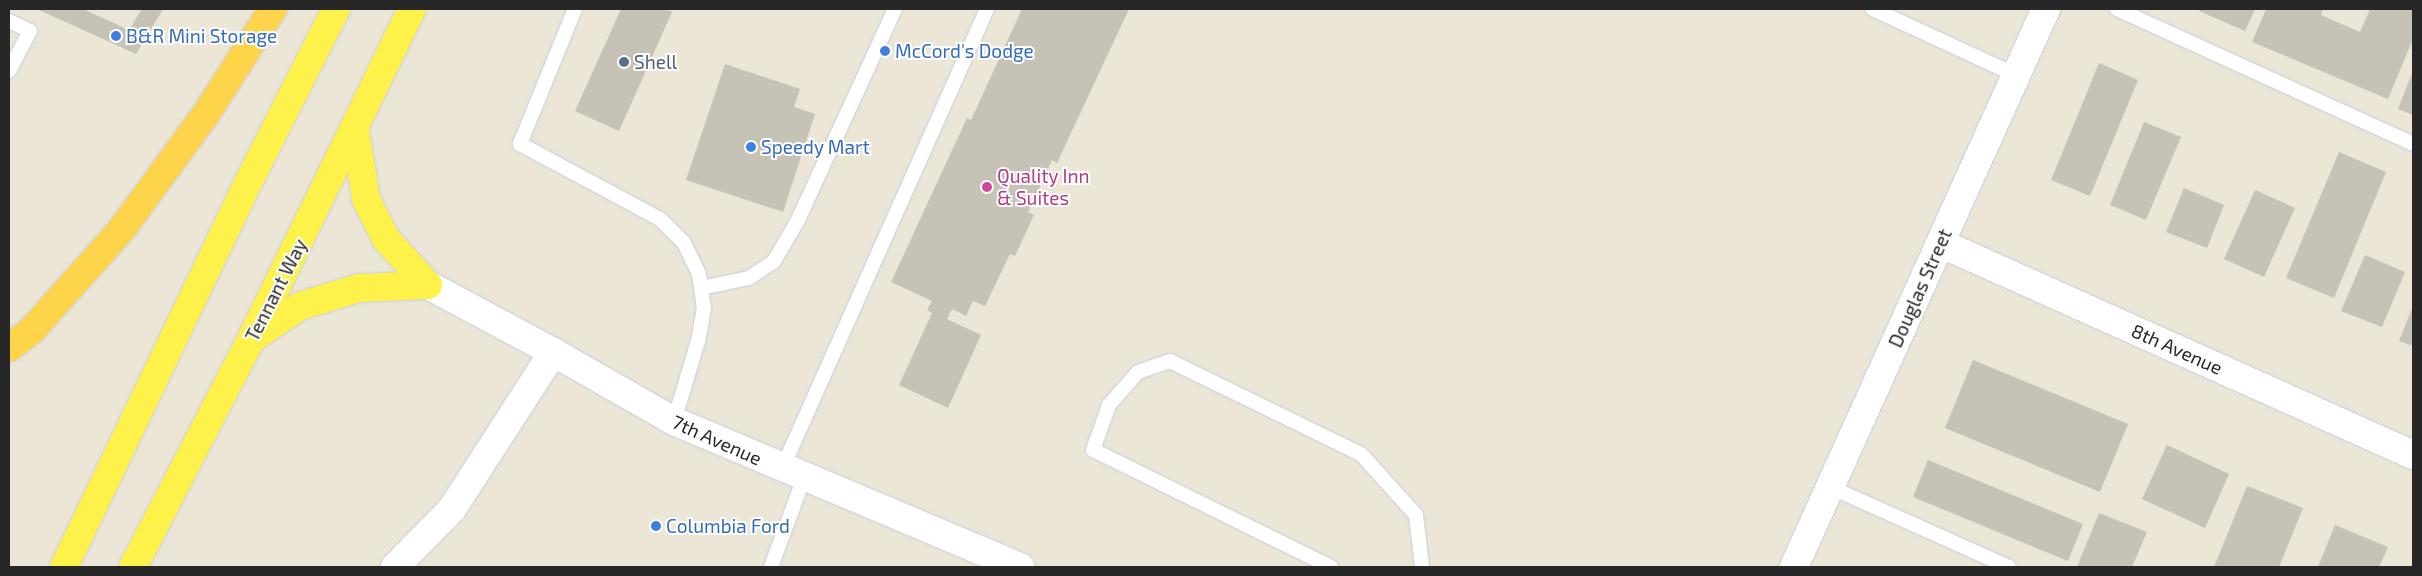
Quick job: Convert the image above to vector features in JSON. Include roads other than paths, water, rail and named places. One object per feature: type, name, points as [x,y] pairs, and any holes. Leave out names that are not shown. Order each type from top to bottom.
[{"type":"highway","points":[[9,348],[32,330],[122,229],[206,114],[273,9]]},
{"type":"main road","points":[[64,567],[243,192],[336,9]]},
{"type":"main road","name":"Tennant Way","points":[[133,567],[251,339],[355,130],[412,9]]},
{"type":"main road","points":[[355,130],[366,199],[386,239],[428,285]]},
{"type":"main road","points":[[251,339],[300,306],[358,288],[428,285]]},
{"type":"street","name":"Douglas Street","points":[[1794,567],[2046,9]]},
{"type":"street","name":"8th Avenue","points":[[1940,243],[2413,456]]},
{"type":"street","name":"7th Avenue","points":[[428,285],[554,352],[674,421],[793,473],[1020,567]]},
{"type":"street","points":[[395,567],[452,509],[554,352]]},
{"type":"lane","points":[[576,9],[520,144],[660,219],[684,243],[699,274],[704,308],[698,341],[674,421]]},
{"type":"lane","points":[[701,288],[749,278],[774,260],[797,222],[895,9]]},
{"type":"lane","points":[[771,567],[793,473],[987,9]]},
{"type":"lane","points":[[1874,9],[2016,75]]},
{"type":"lane","points":[[2117,9],[2413,144]]},
{"type":"lane","points":[[9,20],[30,31],[9,71]]},
{"type":"lane","points":[[1331,567],[1093,450],[1109,405],[1138,372],[1170,361],[1362,454],[1416,515],[1422,567]]},
{"type":"lane","points":[[1830,487],[2009,567]]},
{"type":"place","name":"B&R Mini Storage","points":[[116,36]]},
{"type":"place","name":"McCord's Dodge","points":[[885,51]]},
{"type":"place","name":"Shell","points":[[624,62]]},
{"type":"place","name":"Speedy Mart","points":[[751,147]]},
{"type":"place","name":"Quality Inn & Suites","points":[[987,187]]},
{"type":"place","name":"Columbia Ford","points":[[656,526]]}]
